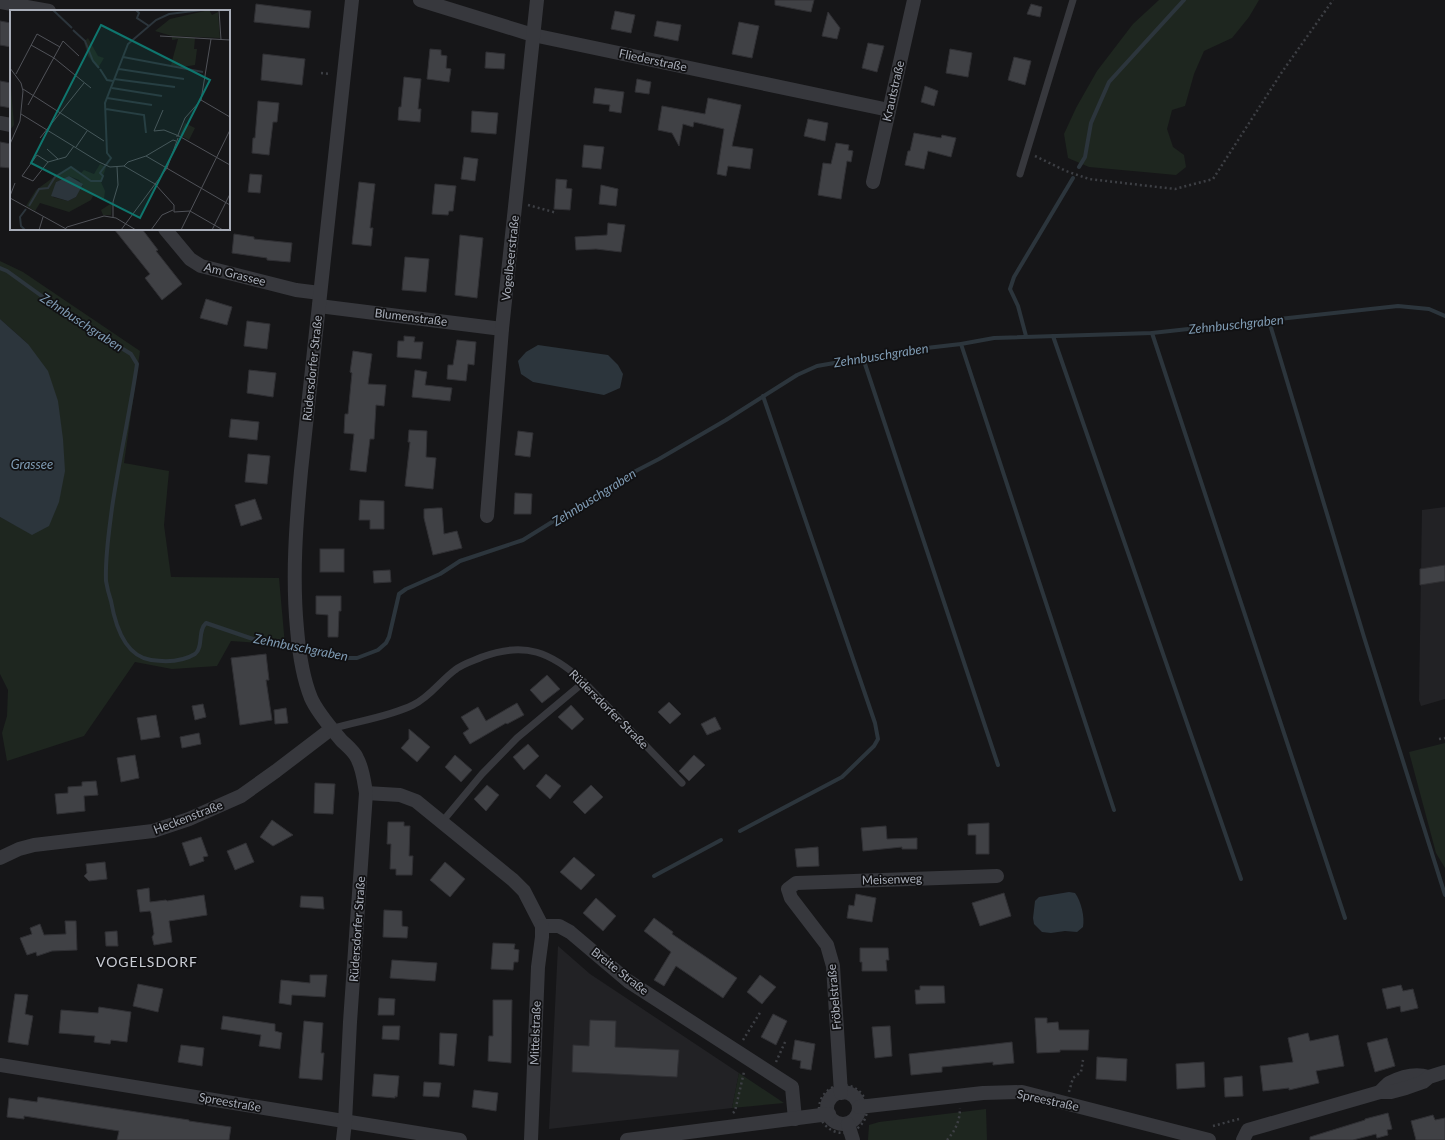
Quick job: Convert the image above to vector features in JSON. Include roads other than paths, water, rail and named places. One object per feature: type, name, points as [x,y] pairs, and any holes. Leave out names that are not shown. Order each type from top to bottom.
[{"type":"street","name":"Rüdersdorfer Straße","points":[[343,1140],[366,793],[364,775],[357,757],[331,729],[311,699],[304,678],[298,640],[294,567],[296,519],[352,0]]},
{"type":"street","name":"Fliederstraße","points":[[420,0],[533,35],[889,110]]},
{"type":"street","name":"Vogelbeerstraße","points":[[487,516],[502,329],[537,0]]},
{"type":"street","name":"Krautstraße","points":[[873,182],[914,0]]},
{"type":"street","points":[[0,2],[44,10]]},
{"type":"street","points":[[0,123],[10,125]]},
{"type":"street","name":"Am Grassee","points":[[166,230],[190,259],[201,266],[296,290],[320,299]]},
{"type":"street","name":"Blumenstraße","points":[[320,299],[502,329]]},
{"type":"street","name":"Heckenstraße","points":[[0,858],[19,848],[153,831],[189,819],[241,796],[331,729]]},
{"type":"street","points":[[366,793],[400,795],[416,801],[524,891],[542,926]]},
{"type":"street","name":"Meisenweg","points":[[788,889],[796,883],[998,876]]},
{"type":"street","name":"Fröbelstraße","points":[[788,889],[791,898],[826,945],[833,966],[841,1093]]},
{"type":"street","name":"Breite Straße","points":[[542,926],[559,926],[570,932],[628,981],[792,1087],[795,1119]]},
{"type":"street","name":"Mittelstraße","points":[[531,1140],[537,974],[542,926]]},
{"type":"street","name":"Spreestraße","points":[[0,1065],[460,1140]]},
{"type":"street","points":[[1243,1140],[1248,1130],[1380,1092],[1391,1092],[1406,1088],[1423,1082],[1429,1077],[1445,1072]]},
{"type":"street","name":"Spreestraße","points":[[861,1101],[1022,1092],[1209,1140]]},
{"type":"street","points":[[846,1093],[861,1101],[858,1114],[854,1120],[848,1124],[836,1123],[829,1114],[828,1107],[834,1095],[846,1093]]},
{"type":"street","points":[[627,1140],[829,1114]]},
{"type":"street","points":[[848,1124],[853,1140]]},
{"type":"lane","points":[[1020,174],[1073,0]]},
{"type":"lane","name":"Rüdersdorfer Straße","points":[[331,729],[389,714],[414,705],[432,693],[456,669],[498,651],[524,650],[547,655],[567,667],[584,682],[682,783]]},
{"type":"lane","points":[[442,822],[482,774],[517,738],[584,682]]},
{"type":"water","name":"Grassee","points":[[0,319],[28,344],[48,371],[58,401],[65,471],[59,502],[49,526],[32,535],[0,517]]},
{"type":"water","points":[[538,345],[608,355],[618,365],[623,374],[620,388],[604,395],[533,382],[521,374],[518,361],[526,352]]},
{"type":"water","points":[[1069,892],[1075,893],[1079,900],[1083,914],[1083,927],[1077,932],[1042,932],[1034,924],[1033,918],[1035,901],[1039,897]]},
{"type":"waterway","name":"Zehnbuschgraben","points":[[1079,167],[1085,157],[1091,123],[1109,82],[1184,0]]},
{"type":"waterway","name":"Zehnbuschgraben","points":[[1026,336],[1018,306],[1010,289],[1014,277],[1073,178]]},
{"type":"waterway","name":"Zehnbuschgraben","points":[[0,268],[7,271],[68,315],[131,354],[137,364],[115,490],[106,562],[106,581],[115,619],[122,638],[128,646],[142,657],[151,660],[168,661],[185,659],[198,651],[203,626],[206,623],[253,639],[296,648]]},
{"type":"waterway","name":"Zehnbuschgraben","points":[[302,649],[347,658],[357,658],[378,650],[386,643],[389,637],[399,594],[406,589],[440,574],[460,561],[523,540],[606,491],[628,475],[659,459],[726,420],[797,375],[817,366],[909,350],[961,344],[994,338],[1152,333],[1398,306],[1429,309],[1445,316]]},
{"type":"waterway","points":[[1269,321],[1364,637],[1445,895]]},
{"type":"waterway","points":[[1152,333],[1345,918]]},
{"type":"waterway","points":[[1053,336],[1241,879]]},
{"type":"waterway","points":[[961,344],[1114,810]]},
{"type":"waterway","points":[[863,358],[998,765]]},
{"type":"waterway","points":[[740,831],[842,777],[874,746],[878,739],[875,723],[763,396]]},
{"type":"waterway","points":[[654,876],[721,840]]},
{"type":"district","name":"VOGELSDORF","points":[[147,961]]}]
